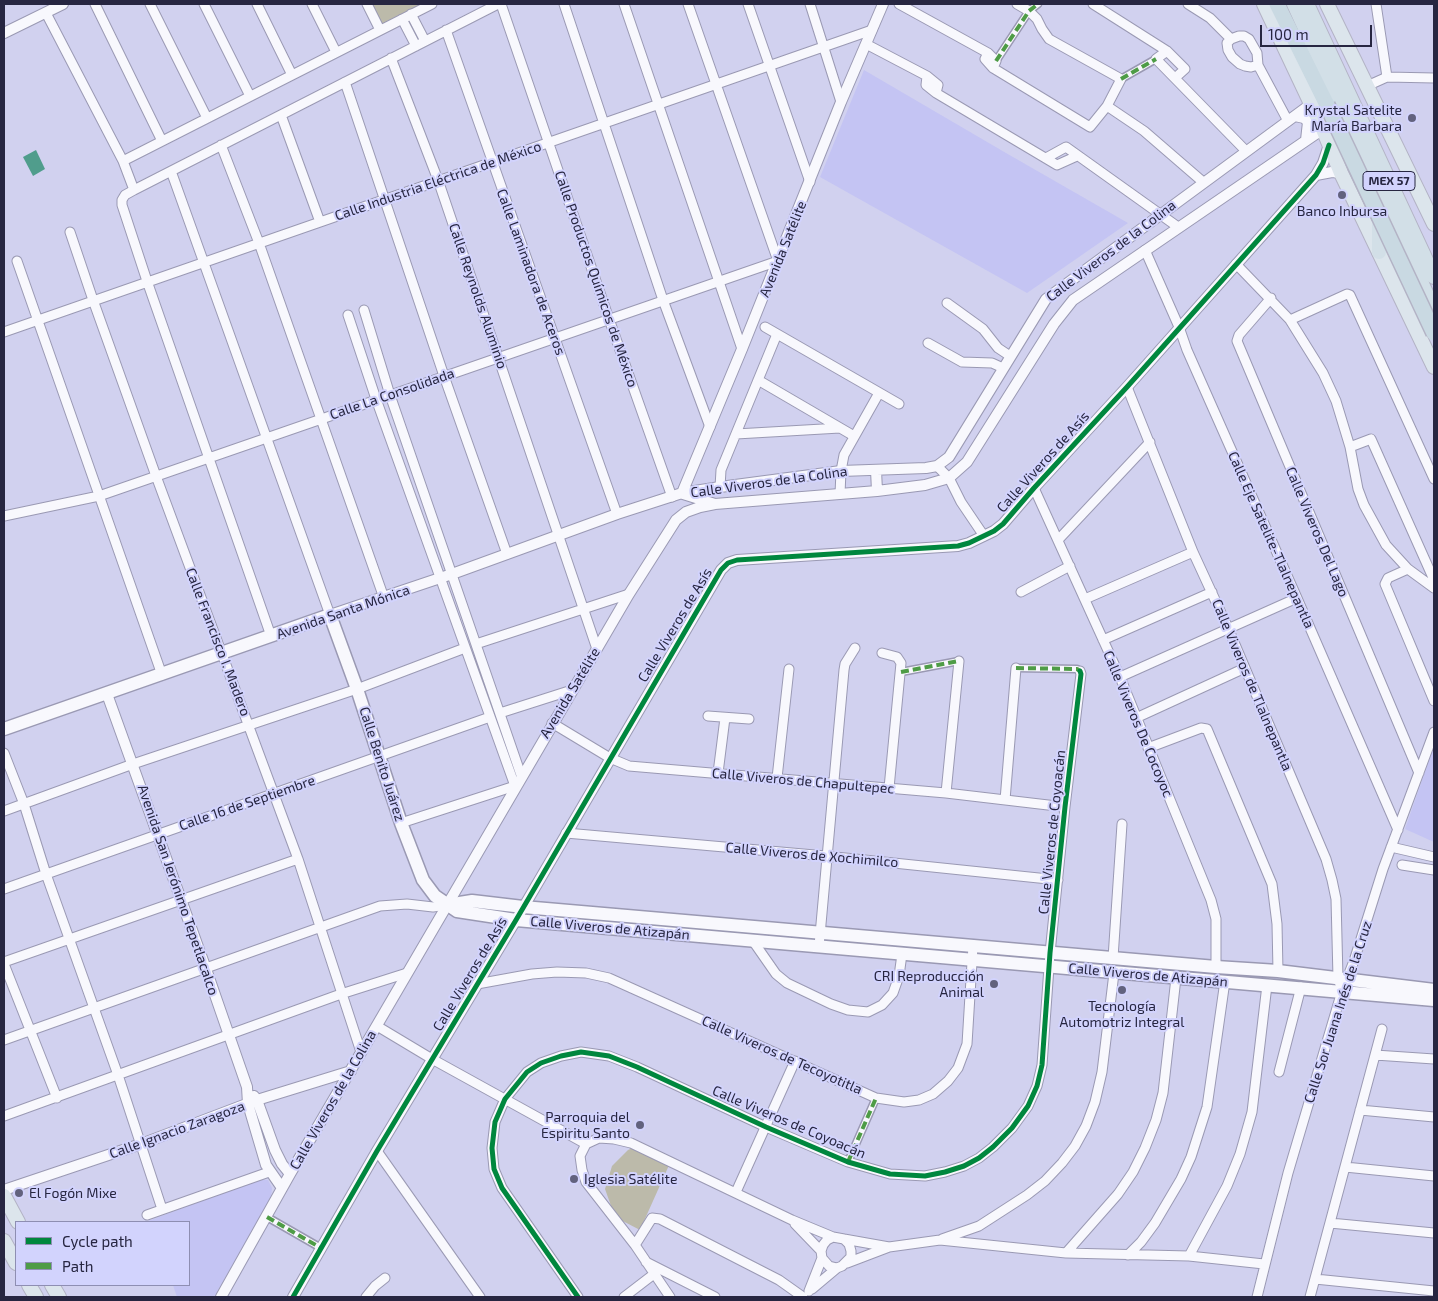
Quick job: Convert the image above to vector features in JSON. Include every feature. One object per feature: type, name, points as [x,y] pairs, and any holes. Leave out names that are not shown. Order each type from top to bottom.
[{"type":"highway","points":[[1277,4],[1434,333]]},
{"type":"highway","name":"MEX 57","points":[[1294,4],[1434,310]]},
{"type":"highway","name":"MEX 57","points":[[1307,4],[1434,277]]},
{"type":"highway","points":[[1379,189],[1379,252]]},
{"type":"main road","points":[[1264,4],[1323,129],[1341,173],[1434,367]]},
{"type":"main road","points":[[1327,4],[1434,224]]},
{"type":"main road","name":"Avenida Santa Mónica","points":[[4,729],[330,615]]},
{"type":"main road","name":"Calle Benito Juárez","points":[[330,615],[358,688],[401,823],[423,880],[435,896],[447,905]]},
{"type":"main road","name":"Calle Viveros de Atizapán","points":[[447,905],[462,901],[472,901],[1050,953],[1216,967],[1278,970],[1434,990]]},
{"type":"main road","name":"Calle Viveros de Atizapán","points":[[447,905],[465,913],[516,920],[1434,1000]]},
{"type":"main road","points":[[4,1196],[17,1221]]},
{"type":"main road","points":[[4,1241],[15,1261]]},
{"type":"main road","points":[[29,1286],[36,1297]]},
{"type":"main road","points":[[53,1286],[59,1297]]},
{"type":"street","points":[[4,33],[63,4]]},
{"type":"street","points":[[95,4],[162,141]]},
{"type":"street","points":[[150,4],[207,118]]},
{"type":"street","points":[[204,4],[250,96]]},
{"type":"street","points":[[257,4],[292,74]]},
{"type":"street","points":[[312,4],[336,52]]},
{"type":"street","points":[[367,4],[380,30]]},
{"type":"street","points":[[123,161],[431,4]]},
{"type":"street","points":[[271,636],[147,281],[122,200],[125,195],[134,190],[500,4]]},
{"type":"street","name":"Calle Productos Químicos de México","points":[[500,4],[550,142],[609,319],[677,495]]},
{"type":"street","points":[[564,4],[663,300],[710,427]]},
{"type":"street","points":[[624,4],[742,350]]},
{"type":"street","points":[[688,4],[778,261]]},
{"type":"street","points":[[748,4],[810,182]]},
{"type":"street","points":[[810,4],[825,46],[841,102]]},
{"type":"street","points":[[874,4],[879,14]]},
{"type":"street","name":"Avenida Satélite","points":[[677,495],[710,427],[841,102],[883,4]]},
{"type":"street","points":[[899,4],[987,56],[994,65],[1090,127],[1107,106],[1121,80],[1167,51]]},
{"type":"street","points":[[1017,4],[1030,11],[1049,39],[1121,80]]},
{"type":"street","points":[[994,65],[1030,11],[1038,4]]},
{"type":"street","points":[[1093,4],[1167,51],[1185,69],[1175,78]]},
{"type":"street","points":[[1188,4],[1210,18],[1229,41],[1228,50],[1232,57],[1240,64],[1252,67],[1258,64]]},
{"type":"street","points":[[1376,4],[1387,77]]},
{"type":"street","points":[[46,13],[123,161],[134,190]]},
{"type":"street","points":[[411,14],[425,41]]},
{"type":"street","points":[[402,18],[416,46]]},
{"type":"street","name":"Calle Laminadora de Aceros","points":[[446,30],[617,514]]},
{"type":"street","name":"Calle Industria Eléctrica de México","points":[[4,332],[872,30]]},
{"type":"street","points":[[1229,41],[1239,36],[1249,39],[1257,53],[1258,64],[1292,118],[1304,118],[1308,122],[1306,140]]},
{"type":"street","points":[[866,44],[926,80],[937,89],[1057,165],[1077,156]]},
{"type":"street","name":"Calle Reynolds Aluminio","points":[[392,58],[438,180],[597,648]]},
{"type":"street","points":[[1156,59],[1246,151]]},
{"type":"street","points":[[1367,86],[1387,77],[1434,78]]},
{"type":"street","points":[[345,82],[444,376],[507,554]]},
{"type":"street","name":"Calle Viveros de la Colina","points":[[677,495],[720,487],[841,471],[937,466],[949,457],[1046,299],[1311,104]]},
{"type":"street","points":[[1107,106],[1144,131],[1203,182]]},
{"type":"street","points":[[281,115],[320,222]]},
{"type":"street","name":"Calle Viveros de la Colina","points":[[677,495],[715,504],[877,491],[925,485],[949,478],[967,462],[1062,312],[1073,300],[1323,129]]},
{"type":"street","points":[[221,145],[259,243],[384,598]]},
{"type":"street","name":"Calle Viveros de Asís","points":[[293,1297],[377,1151],[516,920],[721,570],[728,562],[958,546],[984,536],[1003,524],[1316,175],[1329,146]]},
{"type":"street","points":[[1046,158],[1066,147],[1178,227]]},
{"type":"street","points":[[171,171],[265,438],[330,615]]},
{"type":"street","points":[[1316,175],[1332,172],[1341,173]]},
{"type":"street","name":"Calle Francisco I. Madero","points":[[70,232],[92,300],[298,859],[361,1052]]},
{"type":"street","name":"Calle Eje Satelite-Tlalnepantla","points":[[1145,250],[1398,830]]},
{"type":"street","points":[[17,261],[162,675]]},
{"type":"street","name":"Calle La Consolidada","points":[[4,516],[99,496],[778,261]]},
{"type":"street","points":[[1236,264],[1271,298],[1290,320],[1323,373],[1336,401],[1350,447],[1358,489],[1369,517],[1386,545],[1408,569],[1434,588]]},
{"type":"street","points":[[1290,320],[1347,294],[1350,295],[1434,478]]},
{"type":"street","name":"Calle Viveros Del Lago","points":[[1271,298],[1239,335],[1237,341],[1419,773]]},
{"type":"street","points":[[947,303],[983,328],[998,348],[1010,356]]},
{"type":"street","points":[[364,310],[390,395],[521,776]]},
{"type":"street","points":[[348,315],[376,399],[515,786],[401,823]]},
{"type":"street","points":[[765,327],[898,404]]},
{"type":"street","points":[[715,504],[714,499],[720,487],[722,470],[777,334]]},
{"type":"street","points":[[928,343],[962,362],[992,363],[1003,368]]},
{"type":"street","points":[[758,380],[854,436]]},
{"type":"street","name":"Calle Viveros de Tlalnepantla","points":[[1127,387],[1193,552],[1228,628],[1326,859],[1336,899],[1343,978],[1342,991]]},
{"type":"street","points":[[840,494],[844,455],[879,393]]},
{"type":"street","points":[[974,416],[990,424]]},
{"type":"street","points":[[736,434],[841,428]]},
{"type":"street","points":[[1350,447],[1371,439],[1434,580]]},
{"type":"street","points":[[1058,540],[1150,442]]},
{"type":"street","points":[[937,466],[949,478],[961,502],[984,536]]},
{"type":"street","points":[[876,470],[877,491]]},
{"type":"street","name":"Calle Viveros De Cocoyoc","points":[[1034,488],[1120,677],[1212,900],[1216,919],[1216,967]]},
{"type":"street","name":"Avenida Santa Mónica","points":[[330,615],[384,598],[617,514],[677,495]]},
{"type":"street","name":"Avenida Satélite","points":[[447,905],[552,723],[629,594],[676,520],[686,512],[715,504]]},
{"type":"street","points":[[1085,600],[1193,552]]},
{"type":"street","points":[[1021,592],[1070,566]]},
{"type":"street","points":[[1408,569],[1388,578],[1385,584],[1434,701]]},
{"type":"street","points":[[1103,640],[1212,592]]},
{"type":"street","points":[[476,644],[629,594]]},
{"type":"street","points":[[1120,677],[1297,598]]},
{"type":"street","points":[[4,811],[133,764],[358,688],[465,648]]},
{"type":"street","points":[[819,946],[832,783],[844,670],[845,664],[856,648]]},
{"type":"street","points":[[882,653],[897,657],[901,663],[889,788]]},
{"type":"street","points":[[901,672],[959,661],[946,793]]},
{"type":"street","points":[[1005,800],[1016,668],[1077,669],[1080,671]]},
{"type":"street","points":[[1136,718],[1245,668]]},
{"type":"street","points":[[777,778],[789,669]]},
{"type":"street","name":"Calle Viveros de Coyoacán","points":[[578,1297],[502,1188],[494,1169],[492,1148],[495,1122],[505,1099],[527,1072],[541,1062],[581,1052],[609,1056],[848,1162],[890,1174],[925,1176],[964,1166],[979,1158],[993,1147],[1012,1128],[1028,1106],[1037,1086],[1042,1065],[1050,953],[1080,671]]},
{"type":"street","points":[[500,713],[572,690]]},
{"type":"street","name":"Avenida San Jerónimo Tepetlacalco","points":[[108,694],[247,1087],[275,1150],[290,1174]]},
{"type":"street","points":[[708,716],[749,719]]},
{"type":"street","name":"Calle 16 de Septiembre","points":[[4,889],[490,717]]},
{"type":"street","points":[[718,773],[725,718]]},
{"type":"street","name":"Calle Viveros de Chapultepec","points":[[552,723],[610,758],[630,766],[946,793],[1065,808]]},
{"type":"street","points":[[1148,748],[1201,728],[1207,729],[1272,884],[1277,924],[1278,970]]},
{"type":"street","name":"Calle Sor Juana Inés de la Cruz","points":[[1343,978],[1354,962],[1391,847],[1434,732]]},
{"type":"street","points":[[4,753],[24,804],[46,874],[118,1075],[162,1209]]},
{"type":"street","points":[[1113,958],[1122,824]]},
{"type":"street","name":"Calle Viveros de Xochimilco","points":[[566,833],[826,856],[1058,880]]},
{"type":"street","points":[[1391,847],[1434,857]]},
{"type":"street","points":[[56,1098],[4,963],[298,859]]},
{"type":"street","points":[[1402,865],[1434,870]]},
{"type":"street","points":[[4,1040],[380,906],[407,904],[433,907],[447,905]]},
{"type":"street","name":"Calle Viveros de la Colina","points":[[221,1297],[290,1174],[447,905]]},
{"type":"street","points":[[754,941],[776,974],[787,982],[831,1004],[848,1010],[868,1012],[882,1005],[893,993],[899,976],[902,954]]},
{"type":"street","name":"Calle Viveros de Tecoyotitla","points":[[477,984],[532,974],[557,972],[586,973],[609,978],[876,1098],[904,1102],[919,1100],[933,1094],[948,1081],[958,1068],[967,1044],[973,946]]},
{"type":"street","points":[[805,1295],[837,1268],[847,1263],[889,1247],[940,1240],[980,1226],[1045,1181],[1075,1146],[1086,1126],[1095,1102],[1102,1072],[1114,972]]},
{"type":"street","points":[[4,1116],[341,994],[407,973]]},
{"type":"street","points":[[1066,1253],[1118,1194],[1133,1172],[1145,1148],[1156,1120],[1163,1093],[1176,978]]},
{"type":"street","points":[[1128,1255],[1141,1242],[1154,1223],[1181,1179],[1191,1157],[1207,1107],[1225,982]]},
{"type":"street","points":[[1189,1256],[1227,1186],[1240,1154],[1252,1112],[1267,985]]},
{"type":"street","points":[[1279,1072],[1301,987]]},
{"type":"street","name":"Calle Sor Juana Inés de la Cruz","points":[[1257,1297],[1288,1173],[1342,991]]},
{"type":"street","points":[[377,1026],[432,1059],[586,1144]]},
{"type":"street","points":[[1310,1297],[1382,1030]]},
{"type":"street","points":[[1375,1055],[1434,1059]]},
{"type":"street","points":[[736,1192],[795,1061]]},
{"type":"street","name":"Calle Ignacio Zaragoza","points":[[4,1190],[141,1144],[253,1102],[351,1071]]},
{"type":"street","points":[[848,1162],[876,1098]]},
{"type":"street","name":"Avenida San Jerónimo Tepetlacalco","points":[[253,1102],[266,1165],[269,1172],[282,1188]]},
{"type":"street","points":[[1360,1110],[1434,1117]]},
{"type":"street","points":[[670,1297],[635,1245],[586,1182],[580,1156],[586,1144],[599,1138],[630,1143],[792,1220],[833,1237],[889,1247]]},
{"type":"street","points":[[377,1151],[480,1297]]},
{"type":"street","points":[[1345,1167],[1434,1176]]},
{"type":"street","points":[[147,1215],[269,1172]]},
{"type":"street","points":[[266,1217],[321,1248]]},
{"type":"street","points":[[635,1245],[652,1218],[660,1219],[805,1295]]},
{"type":"street","points":[[792,1220],[829,1266],[837,1268]]},
{"type":"street","points":[[1330,1223],[1434,1233]]},
{"type":"street","points":[[805,1295],[823,1245],[833,1237]]},
{"type":"street","points":[[844,1239],[849,1244],[851,1251],[851,1257],[847,1263]]},
{"type":"street","points":[[940,1240],[1066,1253],[1189,1256],[1264,1264]]},
{"type":"street","points":[[646,1261],[715,1297]]},
{"type":"street","points":[[624,1297],[654,1274]]},
{"type":"street","points":[[366,1297],[384,1278]]},
{"type":"street","points":[[1315,1279],[1434,1291]]},
{"type":"shaded area","points":[[370,4],[424,4],[381,26]]},
{"type":"shaded area","points":[[864,70],[1128,223],[1027,293],[820,177]]},
{"type":"shaded area","points":[[36,150],[45,169],[33,176],[23,157]]},
{"type":"shaded area","points":[[1434,746],[1434,842],[1405,829]]},
{"type":"shaded area","points":[[635,1147],[670,1163],[640,1230],[615,1217],[605,1189],[612,1166],[628,1150]]},
{"type":"shaded area","points":[[258,1180],[268,1180],[272,1188],[271,1198],[214,1297],[177,1297],[173,1286],[190,1286],[190,1221],[148,1221]]},
{"type":"marked path","points":[[996,61],[1029,11],[1038,4]]},
{"type":"marked path","points":[[1121,79],[1156,59]]},
{"type":"marked path","points":[[901,672],[959,661]]},
{"type":"marked path","points":[[1016,668],[1077,669],[1080,671]]},
{"type":"marked path","points":[[848,1162],[876,1098]]},
{"type":"marked path","points":[[267,1217],[321,1248]]},
{"type":"cycle path","points":[[293,1297],[377,1151],[516,920],[721,570],[728,563],[737,560],[958,546],[994,531],[1003,524],[1127,387],[1316,175],[1323,163],[1329,145]]},
{"type":"cycle path","points":[[578,1297],[502,1188],[494,1169],[492,1148],[495,1122],[505,1099],[527,1072],[541,1063],[581,1052],[609,1056],[848,1162],[890,1174],[925,1176],[964,1166],[979,1158],[993,1147],[1012,1128],[1028,1106],[1037,1086],[1042,1065],[1050,953],[1080,671]]},
{"type":"place","name":"Krystal Satelite María Barbara","points":[[1412,118]]},
{"type":"place","name":"Banco Inbursa","points":[[1342,195]]},
{"type":"place","name":"CRI Reproducción Animal","points":[[994,984]]},
{"type":"place","name":"Tecnología Automotriz Integral","points":[[1122,990]]},
{"type":"place","name":"Parroquia del Espiritu Santo","points":[[640,1125]]},
{"type":"place","name":"Iglesia Satélite","points":[[574,1179]]},
{"type":"place","name":"El Fogón Mixe","points":[[19,1193]]}]
